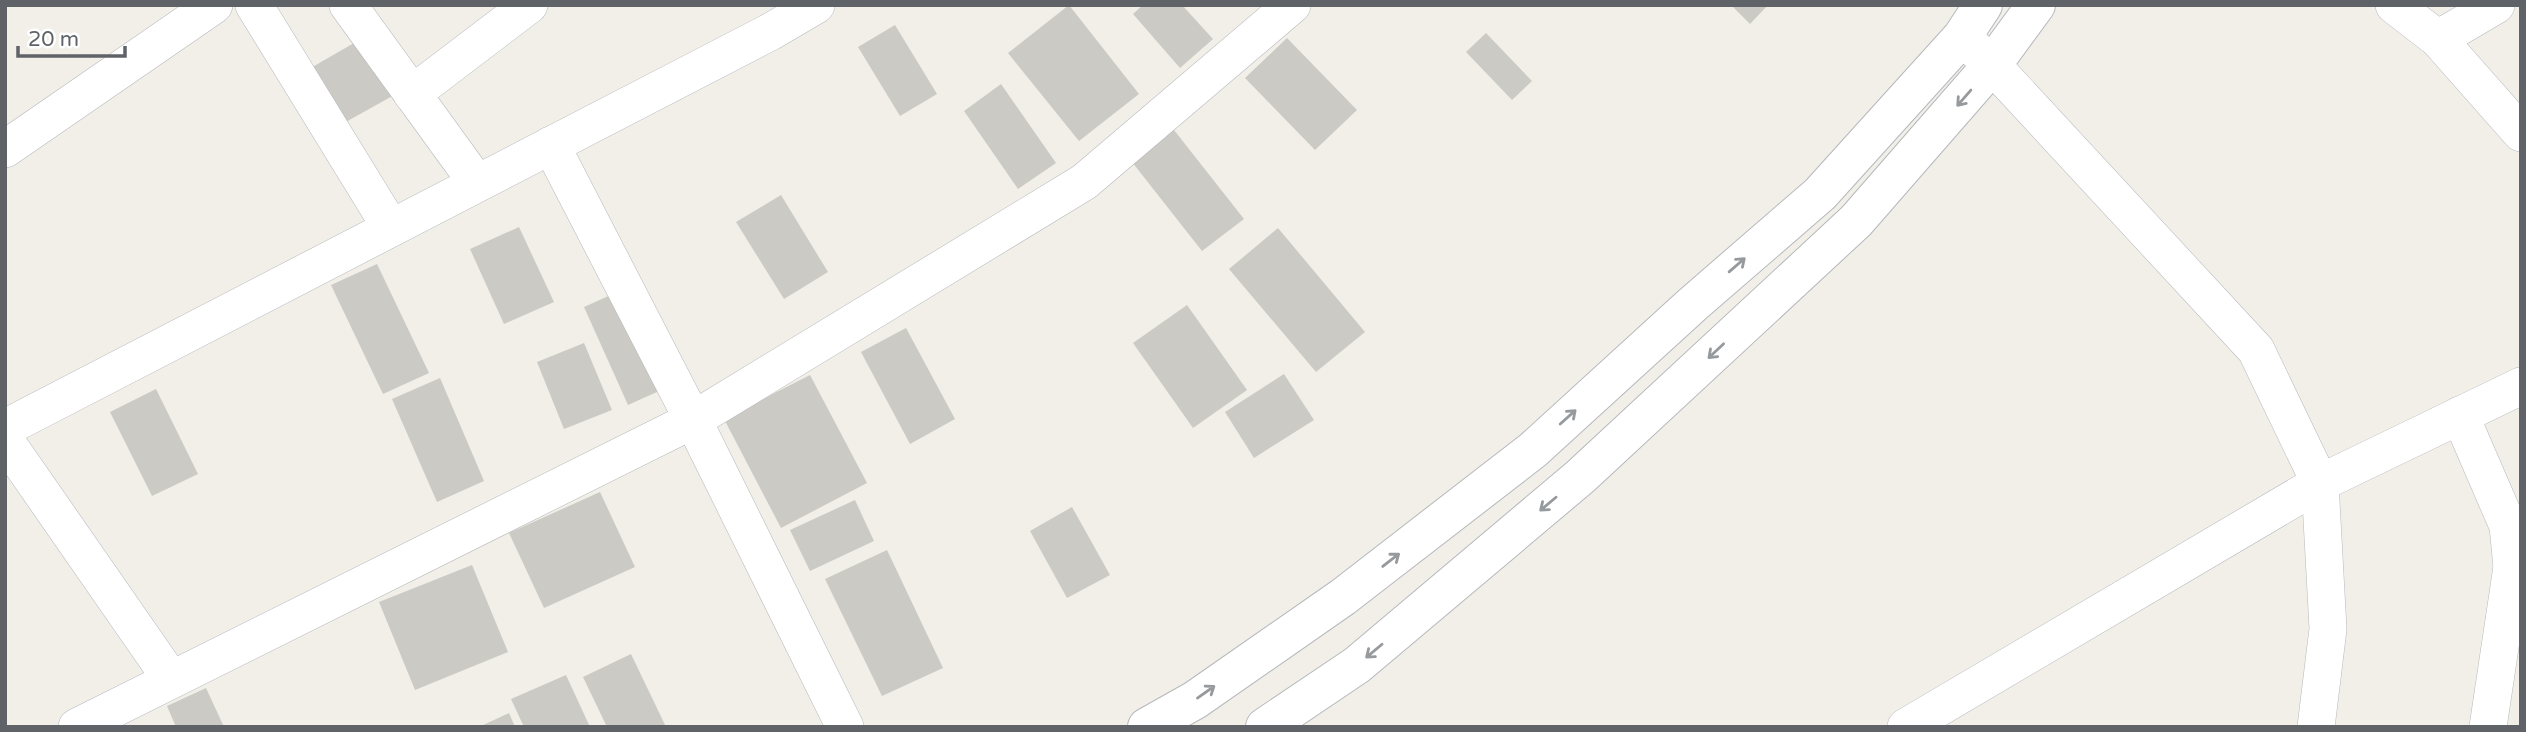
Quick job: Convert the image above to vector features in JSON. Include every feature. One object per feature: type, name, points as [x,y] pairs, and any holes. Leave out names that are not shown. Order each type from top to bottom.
[{"type":"street","points":[[5,149],[214,5]]},
{"type":"street","points":[[254,5],[391,228]]},
{"type":"street","points":[[412,94],[529,5]]},
{"type":"street","points":[[5,428],[551,145],[761,19],[816,5]]},
{"type":"street","points":[[77,727],[693,420],[1084,182],[1292,5]]},
{"type":"street","points":[[1147,727],[1195,700],[1343,597],[1533,450],[1693,304],[1820,194],[1962,37],[1983,5]]},
{"type":"street","points":[[1265,727],[1357,664],[1580,477],[1856,221],[1992,65],[2036,5]]},
{"type":"street","points":[[2394,5],[2438,39],[2521,133]]},
{"type":"street","points":[[2438,39],[2496,5]]},
{"type":"street","points":[[362,10],[412,94],[477,184]]},
{"type":"street","points":[[1962,37],[1992,65],[2256,350],[2320,483],[2328,629],[2316,727]]},
{"type":"street","points":[[551,145],[693,420],[845,727]]},
{"type":"street","points":[[1921,723],[2320,483],[2521,386]]},
{"type":"street","points":[[2460,415],[2508,526],[2516,559],[2508,689],[2488,727]]},
{"type":"street","points":[[5,440],[171,679]]},
{"type":"building","points":[[1069,5],[1139,94],[1079,141],[1008,53]]},
{"type":"building","points":[[1143,5],[1182,5],[1213,39],[1180,68],[1133,14]]},
{"type":"building","points":[[1731,5],[1768,5],[1750,24]]},
{"type":"building","points":[[895,25],[937,94],[900,116],[858,47]]},
{"type":"building","points":[[1486,33],[1532,81],[1512,100],[1466,52]]},
{"type":"building","points":[[1287,38],[1357,110],[1315,150],[1245,78]]},
{"type":"building","points":[[361,39],[396,94],[335,128],[302,73]]},
{"type":"building","points":[[1001,84],[1056,163],[1018,189],[964,111]]},
{"type":"building","points":[[1174,130],[1244,219],[1202,251],[1132,162]]},
{"type":"building","points":[[781,195],[828,272],[784,299],[736,222]]},
{"type":"building","points":[[519,227],[554,302],[504,324],[470,249]]},
{"type":"building","points":[[1278,228],[1365,332],[1316,372],[1229,269]]},
{"type":"building","points":[[377,264],[429,373],[383,394],[331,285]]},
{"type":"building","points":[[624,289],[668,387],[628,405],[584,307]]},
{"type":"building","points":[[1187,305],[1247,390],[1193,428],[1133,343]]},
{"type":"building","points":[[906,328],[955,419],[910,444],[861,352]]},
{"type":"building","points":[[584,343],[612,410],[564,429],[537,362]]},
{"type":"building","points":[[1284,374],[1314,420],[1254,458],[1225,412]]},
{"type":"building","points":[[810,375],[867,483],[781,528],[724,419]]},
{"type":"building","points":[[440,378],[484,481],[437,502],[392,399]]},
{"type":"building","points":[[156,389],[198,474],[152,496],[110,412]]},
{"type":"building","points":[[600,492],[635,567],[544,608],[509,533]]},
{"type":"building","points":[[855,500],[874,541],[810,571],[790,530]]},
{"type":"building","points":[[1072,507],[1110,575],[1067,598],[1030,531]]},
{"type":"building","points":[[887,550],[943,668],[882,696],[825,579]]},
{"type":"building","points":[[472,565],[508,652],[415,690],[379,602]]},
{"type":"building","points":[[631,654],[666,727],[607,727],[583,677]]},
{"type":"building","points":[[566,675],[590,727],[524,727],[511,699]]},
{"type":"building","points":[[206,688],[224,727],[176,727],[167,706]]},
{"type":"building","points":[[509,713],[515,727],[479,727]]}]
